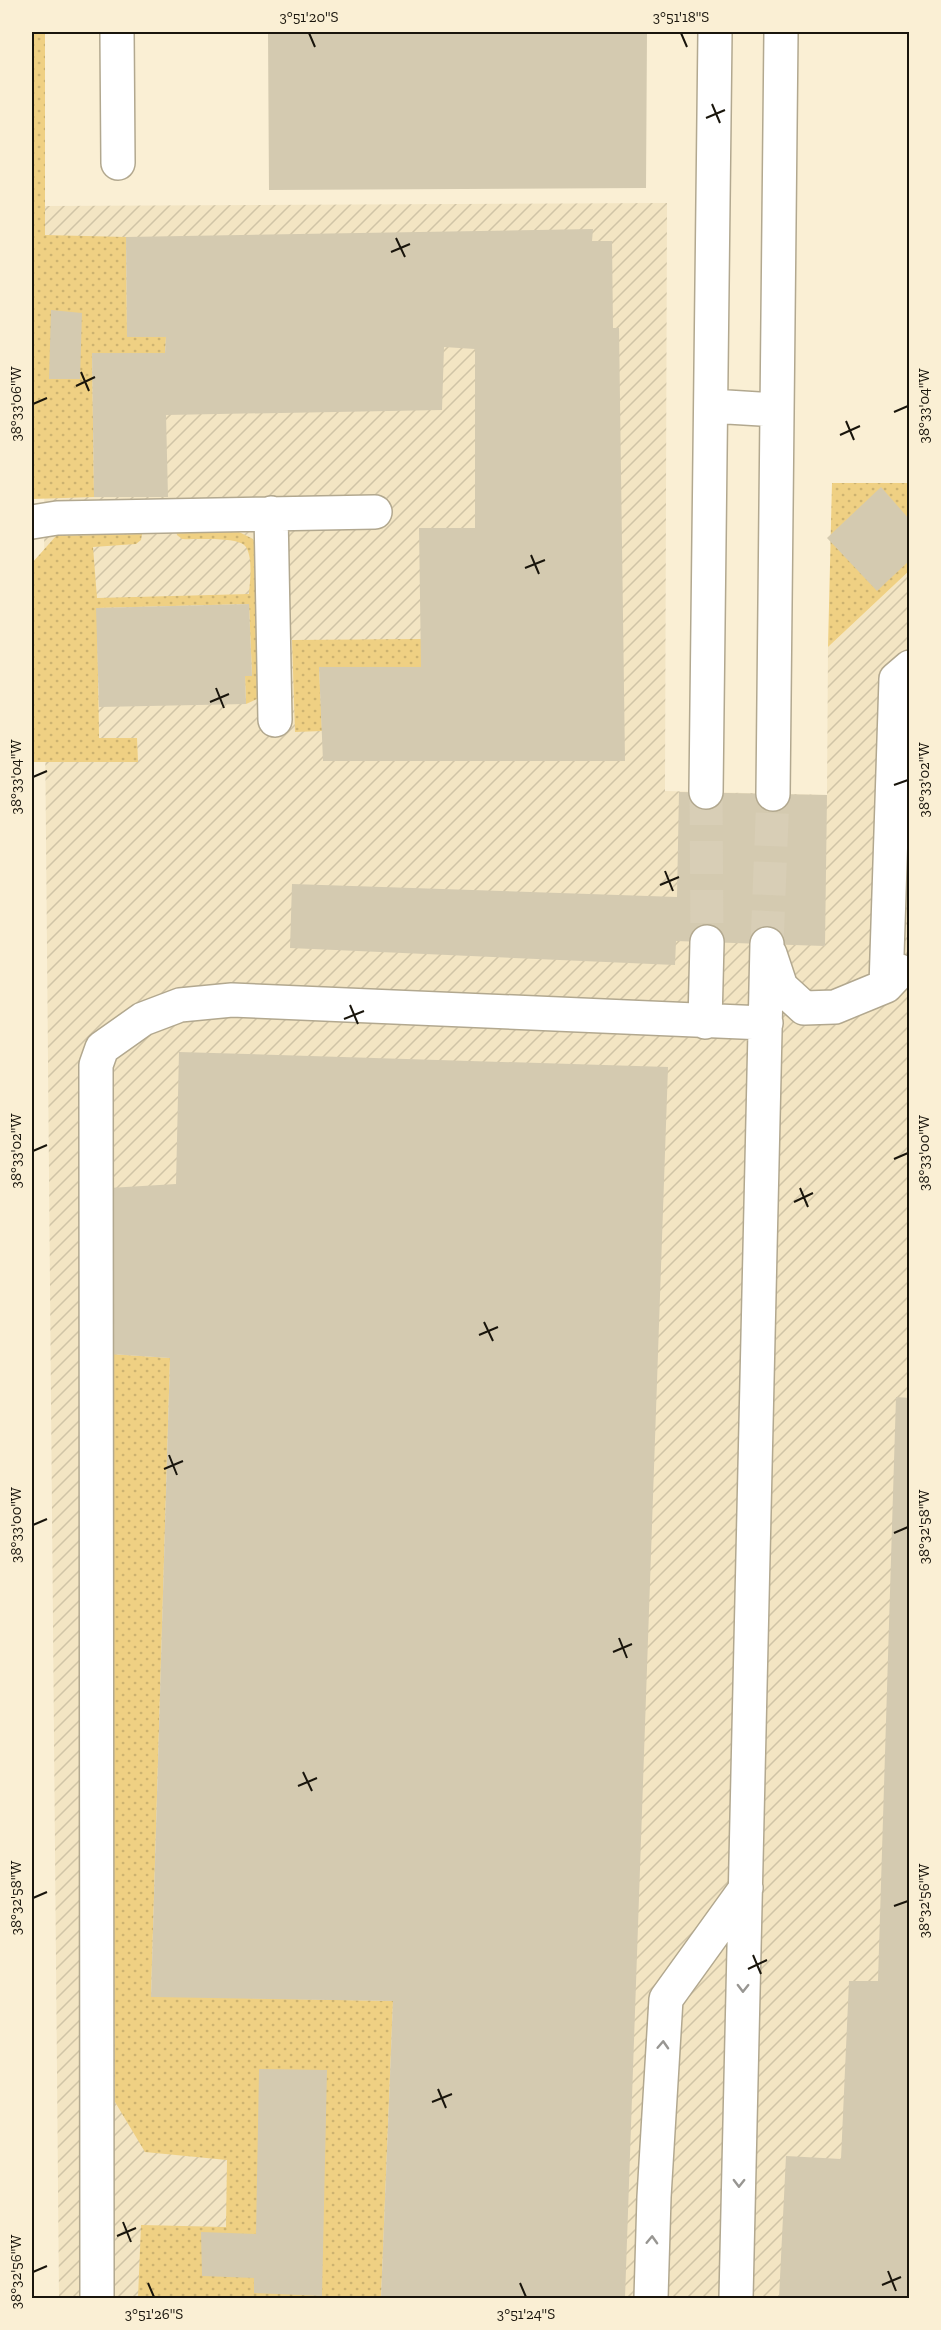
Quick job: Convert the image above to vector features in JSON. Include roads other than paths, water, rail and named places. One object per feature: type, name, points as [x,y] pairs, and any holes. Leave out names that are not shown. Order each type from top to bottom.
[{"type":"lane","points":[[117,32],[118,164]]},
{"type":"lane","points":[[706,792],[715,32]]},
{"type":"lane","points":[[773,794],[781,32]]},
{"type":"lane","points":[[711,406],[777,410]]},
{"type":"lane","points":[[32,522],[57,518],[155,524],[271,513],[375,512]]},
{"type":"lane","points":[[271,513],[274,720]]},
{"type":"lane","points":[[886,986],[896,679],[909,667]]},
{"type":"lane","points":[[705,1022],[707,942]]},
{"type":"lane","points":[[736,2298],[766,944],[781,987],[804,1008],[835,1007],[886,986],[909,961]]},
{"type":"lane","points":[[97,2298],[96,1065],[102,1048],[143,1019],[171,1008],[180,1005],[232,1000],[766,1023]]},
{"type":"lane","points":[[651,2298],[654,2197],[666,1999],[746,1888]]},
{"type":"tunnel","points":[[706,792],[707,942]]},
{"type":"tunnel","points":[[767,944],[773,794]]}]
